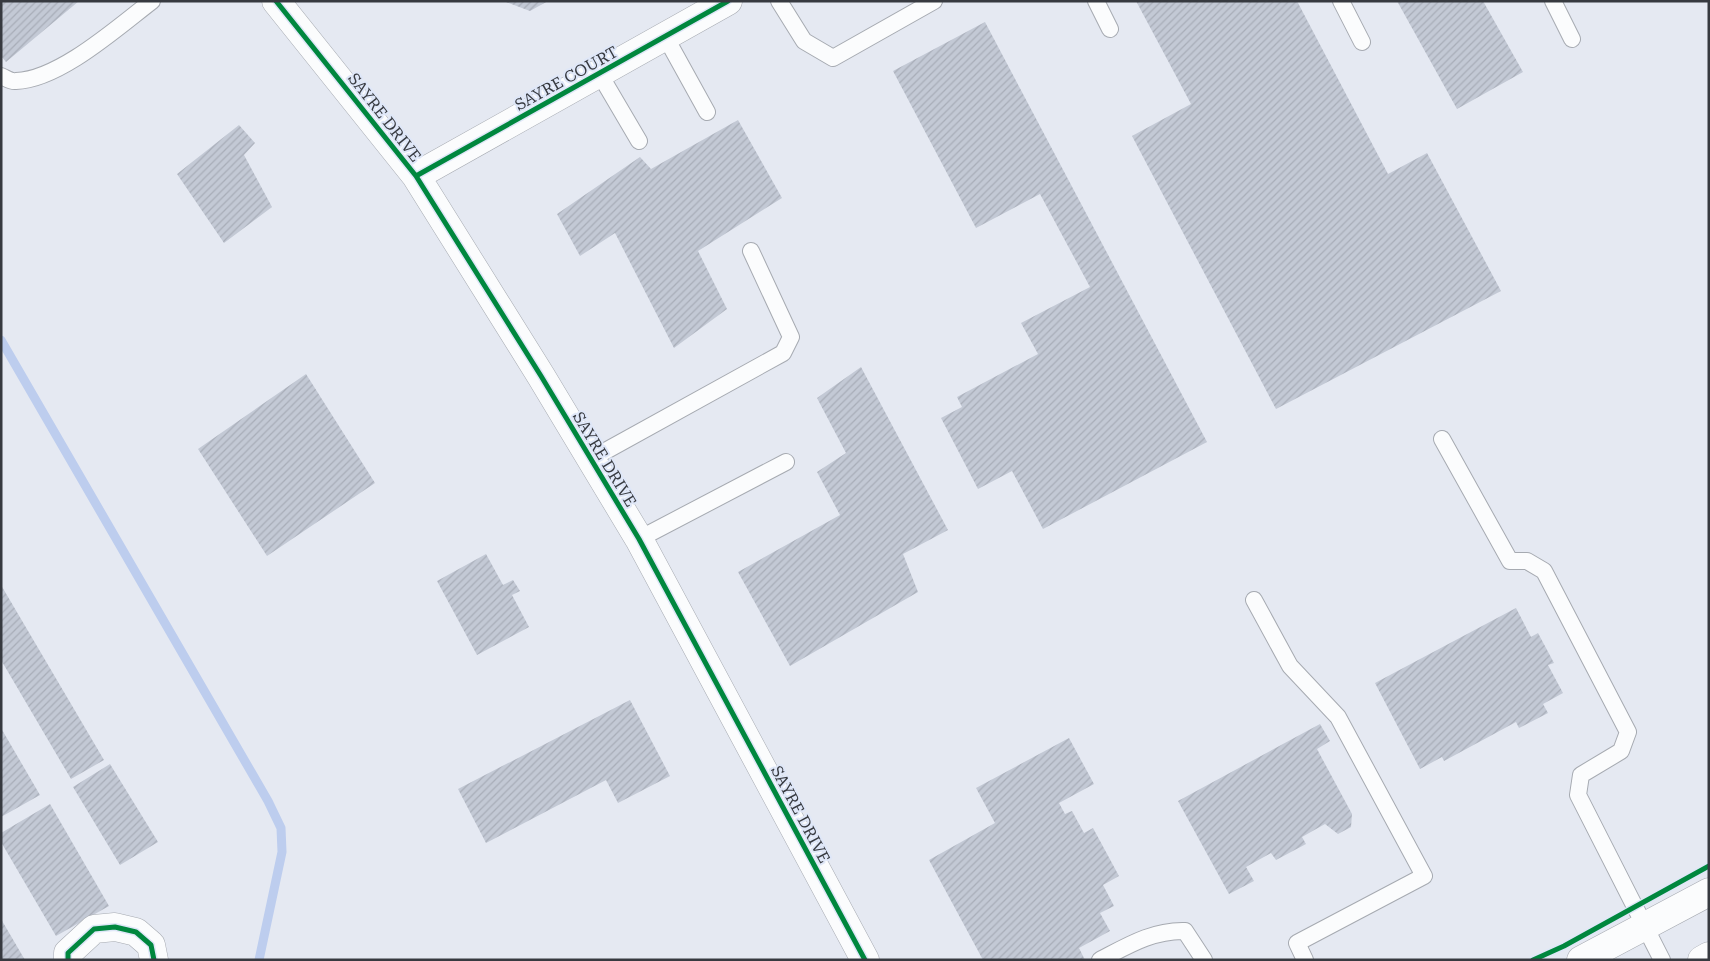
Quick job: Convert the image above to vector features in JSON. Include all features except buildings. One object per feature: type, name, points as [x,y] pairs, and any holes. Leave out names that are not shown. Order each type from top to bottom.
[{"type":"street","name":"SAYRE DRIVE","points":[[276,1],[416,176],[591,459],[639,539],[865,960]]},
{"type":"street","name":"SAYRE COURT","points":[[416,176],[728,1]]},
{"type":"street","points":[[1581,960],[1709,892]]},
{"type":"street","points":[[68,960],[68,953],[94,929],[115,927],[136,932],[151,945],[154,960]]},
{"type":"street","points":[[1702,960],[1709,956]]},
{"type":"lane","points":[[1,76],[14,82],[42,76],[82,53],[152,1]]},
{"type":"lane","points":[[779,1],[804,41],[833,58],[934,1]]},
{"type":"lane","points":[[1096,1],[1110,29]]},
{"type":"lane","points":[[1341,1],[1362,42]]},
{"type":"lane","points":[[1553,1],[1572,39]]},
{"type":"lane","points":[[665,36],[707,112]]},
{"type":"lane","points":[[599,73],[639,141]]},
{"type":"lane","points":[[591,459],[783,353],[791,337],[751,251]]},
{"type":"lane","points":[[1442,439],[1510,561],[1527,561],[1544,572],[1628,732],[1621,751],[1581,775],[1578,795],[1646,925],[1662,960]]},
{"type":"lane","points":[[639,539],[786,462]]},
{"type":"lane","points":[[1254,600],[1290,666],[1338,717],[1424,876],[1297,942],[1306,960]]},
{"type":"lane","points":[[1100,960],[1137,941],[1169,930],[1185,931],[1204,960]]},
{"type":"waterway","points":[[1,340],[268,801],[281,828],[282,852],[259,960]]},
{"type":"cycle path","points":[[276,1],[416,176],[541,376],[639,539],[865,960]]},
{"type":"cycle path","points":[[416,176],[728,1]]},
{"type":"cycle path","points":[[1533,960],[1564,946],[1709,866]]},
{"type":"cycle path","points":[[68,960],[68,953],[94,929],[115,927],[136,932],[151,945],[154,960]]}]
